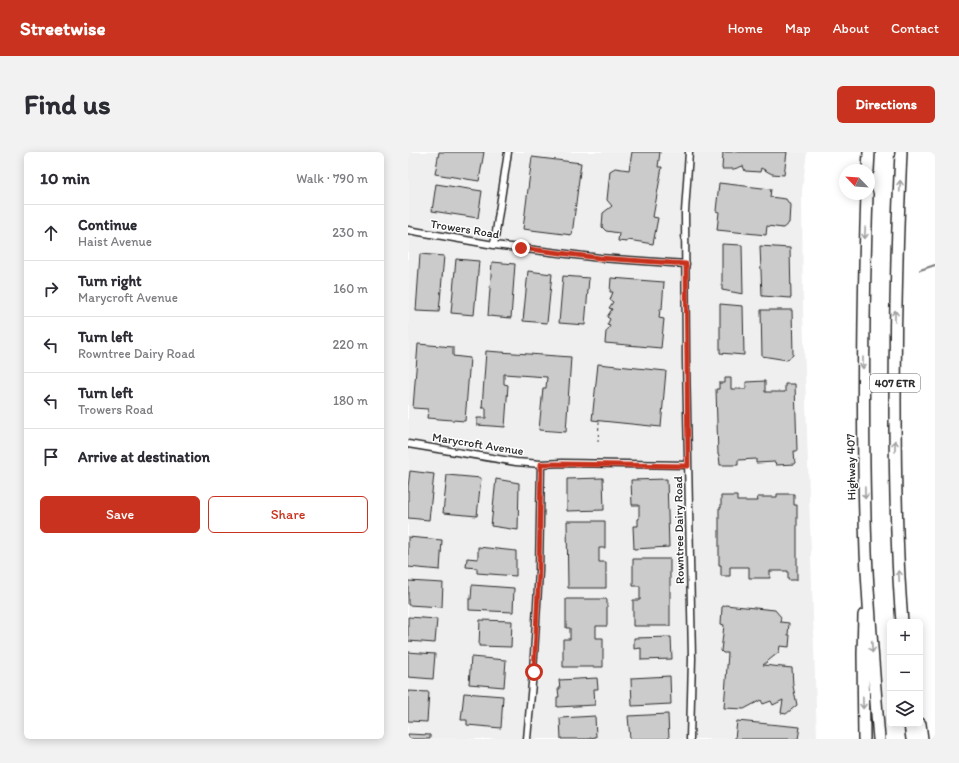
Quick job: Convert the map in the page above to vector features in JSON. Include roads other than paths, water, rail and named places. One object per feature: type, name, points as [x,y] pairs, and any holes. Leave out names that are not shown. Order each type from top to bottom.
[{"type":"highway","points":[[868,164],[869,152]]},
{"type":"highway","name":"407 ETR","points":[[902,152],[896,305],[895,438],[902,619]]},
{"type":"highway","name":"Highway 407","points":[[867,200],[863,351],[866,552],[878,739]]},
{"type":"highway","points":[[864,739],[863,654],[866,552]]},
{"type":"highway","points":[[910,727],[912,739]]},
{"type":"highway","points":[[920,727],[922,739]]},
{"type":"street","points":[[494,245],[508,152]]},
{"type":"street","name":"Rowntree Dairy Road","points":[[689,152],[685,212],[692,658],[690,739]]},
{"type":"street","name":"Trowers Road","points":[[408,230],[494,245],[600,258],[686,264]]},
{"type":"street","name":"Marycroft Avenue","points":[[408,444],[516,462],[541,464],[688,466]]},
{"type":"street","points":[[527,739],[534,672],[539,571],[541,464]]},
{"type":"waterway","points":[[920,270],[935,265]]}]
